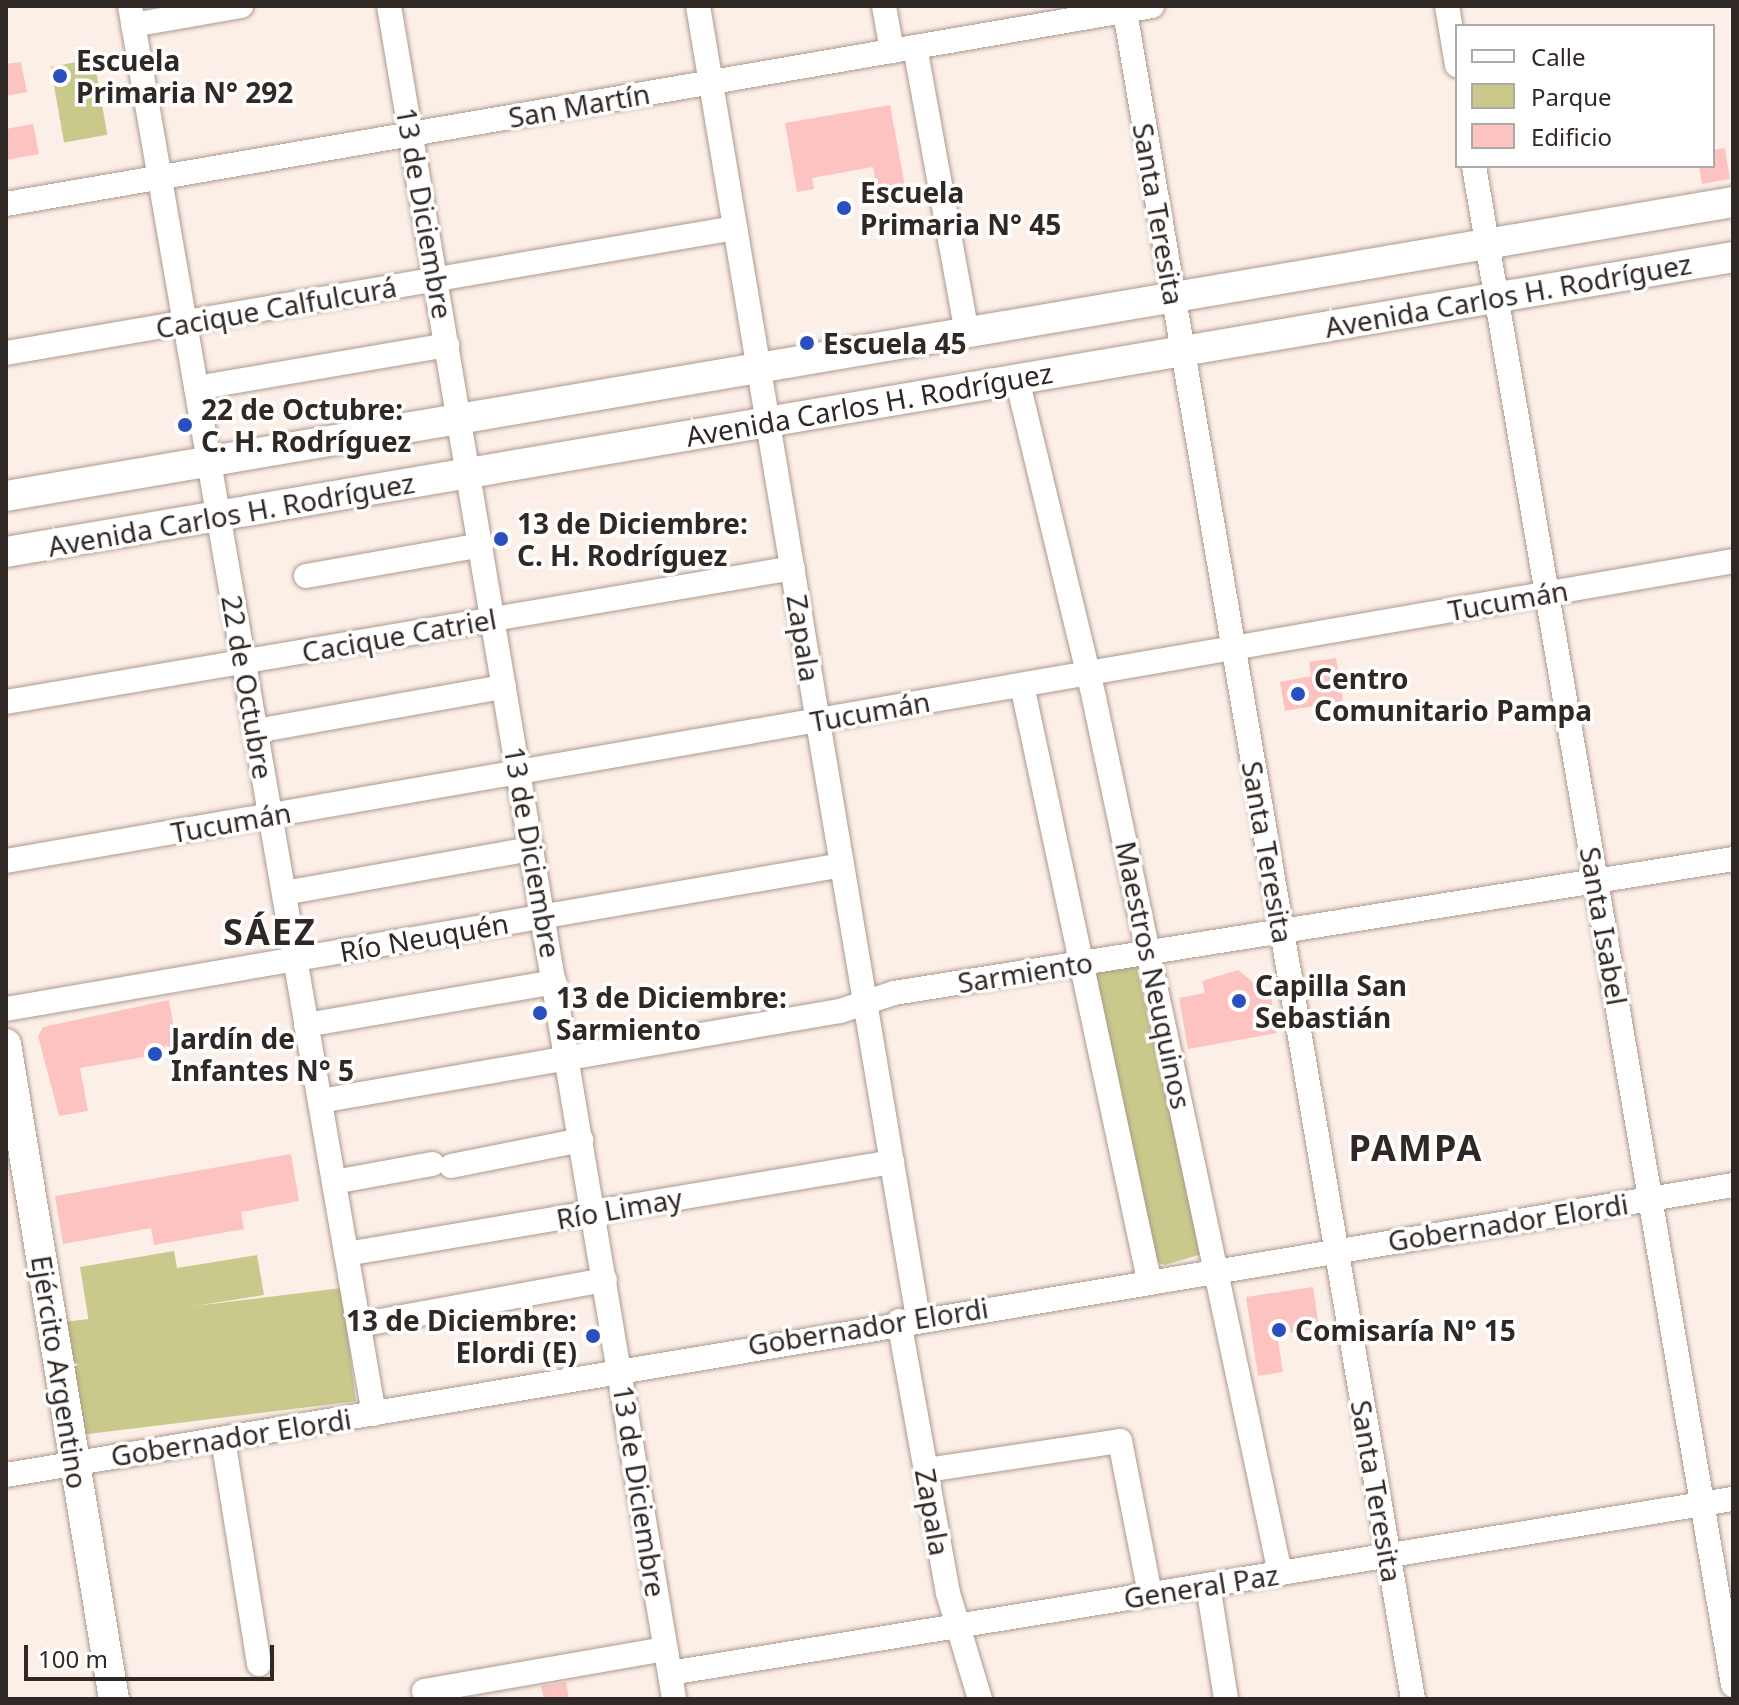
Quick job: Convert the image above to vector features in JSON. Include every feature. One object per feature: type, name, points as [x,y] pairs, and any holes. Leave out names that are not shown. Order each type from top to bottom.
[{"type":"main road","name":"Avenida Carlos H. Rodríguez","points":[[6,496],[1733,202]]},
{"type":"main road","name":"Avenida Carlos H. Rodríguez","points":[[6,552],[1733,257]]},
{"type":"main road","name":"Ejército Argentino","points":[[6,1044],[114,1699]]},
{"type":"street","points":[[132,15],[241,6]]},
{"type":"street","name":"13 de Diciembre","points":[[389,6],[674,1699]]},
{"type":"street","name":"Zapala","points":[[698,6],[892,1162],[926,1470],[949,1598],[961,1625],[980,1699]]},
{"type":"street","points":[[884,6],[903,49],[967,332]]},
{"type":"street","name":"San Martín","points":[[6,204],[1124,8],[1152,6]]},
{"type":"street","points":[[1447,6],[1455,53]]},
{"type":"street","name":"Santa Teresita","points":[[1124,8],[1413,1699]]},
{"type":"street","name":"22 de Octubre","points":[[132,15],[374,1414]]},
{"type":"street","name":"Santa Isabel","points":[[1474,168],[1733,1685]]},
{"type":"street","name":"Cacique Calfulcurá","points":[[6,353],[735,228]]},
{"type":"street","points":[[196,388],[447,345]]},
{"type":"street","name":"Maestros Neuquinos","points":[[1017,379],[1088,673],[1280,1573]]},
{"type":"street","points":[[306,576],[481,545]]},
{"type":"street","name":"Tucumán","points":[[6,861],[1733,561]]},
{"type":"street","name":"Cacique Catriel","points":[[6,702],[793,568]]},
{"type":"street","points":[[1022,685],[1149,1280]]},
{"type":"street","points":[[256,731],[504,687]]},
{"type":"street","points":[[284,893],[532,849]]},
{"type":"street","name":"Sarmiento","points":[[320,1101],[1081,963],[1733,859]]},
{"type":"street","name":"Río Neuquén","points":[[6,1009],[842,865]]},
{"type":"street","points":[[306,1025],[554,982]]},
{"type":"street","points":[[334,1182],[581,1140]]},
{"type":"street","name":"Río Limay","points":[[346,1254],[892,1162]]},
{"type":"street","name":"Gobernador Elordi","points":[[6,1475],[374,1414],[909,1319],[1733,1185]]},
{"type":"street","points":[[359,1325],[605,1280]]},
{"type":"street","points":[[223,1439],[259,1664]]},
{"type":"street","points":[[926,1470],[1120,1441],[1150,1594]]},
{"type":"street","name":"General Paz","points":[[424,1691],[961,1625],[1733,1499]]},
{"type":"street","points":[[1208,1585],[1226,1699]]},
{"type":"green space","points":[[94,59],[107,135],[64,142],[51,67]]},
{"type":"green space","points":[[1136,966],[1202,1254],[1165,1265],[1156,1262],[1095,973]]},
{"type":"green space","points":[[174,1251],[177,1268],[257,1255],[264,1295],[89,1323],[80,1267]]},
{"type":"green space","points":[[342,1288],[356,1401],[76,1436],[62,1322]]},
{"type":"building","points":[[21,62],[27,92],[6,96],[6,64]]},
{"type":"building","points":[[890,105],[907,197],[879,202],[873,167],[812,178],[814,189],[797,192],[785,123]]},
{"type":"building","points":[[33,124],[39,154],[6,160],[6,129]]},
{"type":"building","points":[[1725,148],[1730,179],[1702,184],[1699,168],[1715,168],[1715,150]]},
{"type":"building","points":[[1336,658],[1343,701],[1285,711],[1280,682],[1311,676],[1309,662]]},
{"type":"building","points":[[1238,970],[1271,997],[1277,1033],[1188,1049],[1179,998],[1205,993],[1202,981]]},
{"type":"building","points":[[169,1000],[178,1051],[80,1068],[88,1111],[59,1116],[38,1036],[43,1027]]},
{"type":"building","points":[[291,1154],[299,1201],[241,1212],[244,1229],[154,1245],[151,1228],[63,1244],[55,1196]]},
{"type":"building","name":"Comisaría N° 15","points":[[1313,1287],[1319,1328],[1277,1335],[1283,1372],[1258,1376],[1246,1297]]},
{"type":"building","points":[[566,1682],[569,1699],[544,1699],[541,1686]]},
{"type":"place","name":"Escuela Primaria N° 292","points":[[60,76]]},
{"type":"place","name":"Escuela Primaria N° 45","points":[[844,208]]},
{"type":"place","name":"Escuela 45","points":[[807,343]]},
{"type":"place","name":"22 de Octubre: C. H. Rodríguez","points":[[185,425]]},
{"type":"place","name":"13 de Diciembre: C. H. Rodríguez","points":[[501,539]]},
{"type":"place","name":"Centro Comunitario Pampa","points":[[1298,694]]},
{"type":"place","name":"Capilla San Sebastián","points":[[1239,1001]]},
{"type":"place","name":"13 de Diciembre: Sarmiento","points":[[540,1013]]},
{"type":"place","name":"Jardín de Infantes N° 5","points":[[155,1054]]},
{"type":"place","name":"Comisaría N° 15","points":[[1279,1330]]},
{"type":"place","name":"13 de Diciembre: Elordi (E)","points":[[593,1336]]},
{"type":"district","name":"SÁEZ","points":[[270,932]]},
{"type":"district","name":"PAMPA","points":[[1416,1148]]}]
